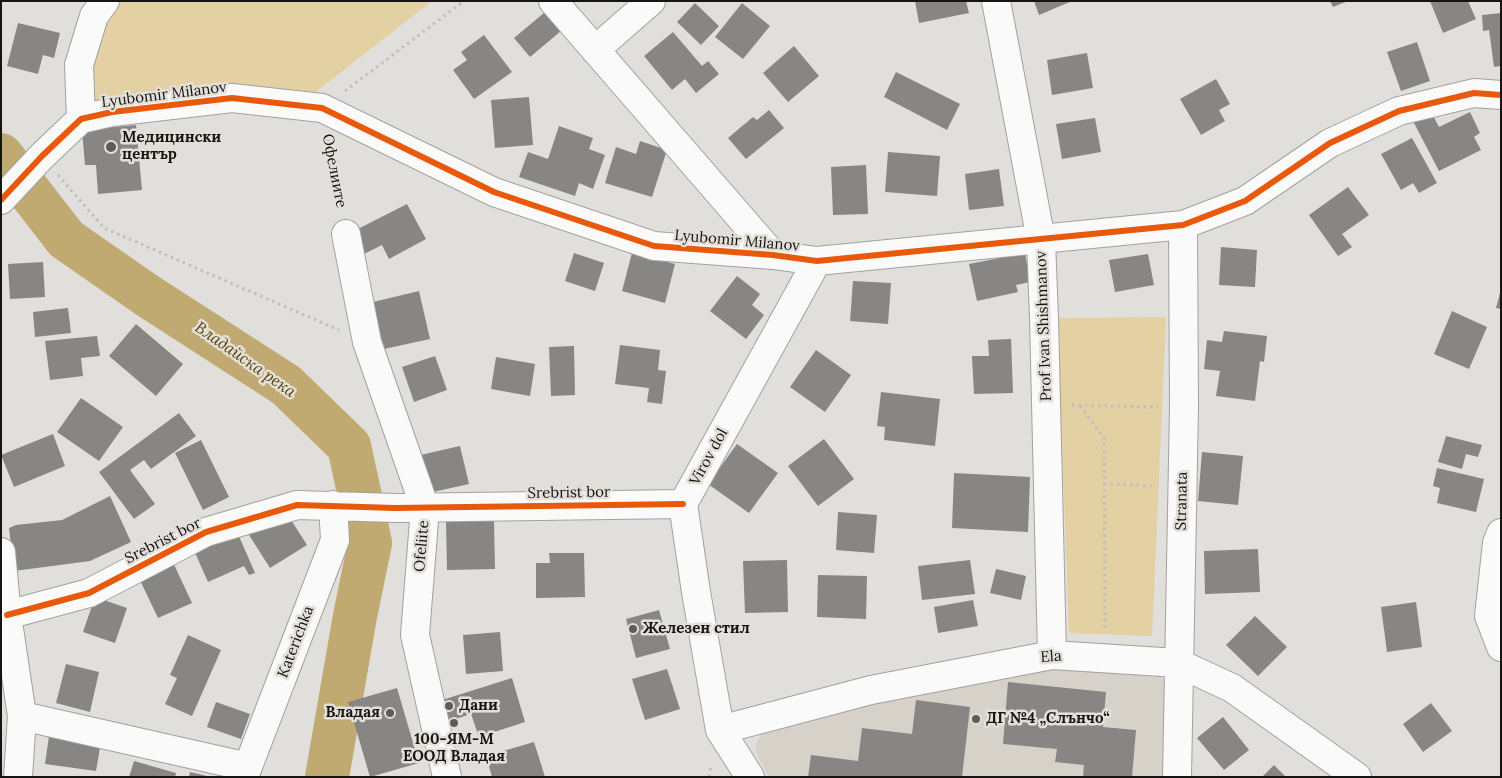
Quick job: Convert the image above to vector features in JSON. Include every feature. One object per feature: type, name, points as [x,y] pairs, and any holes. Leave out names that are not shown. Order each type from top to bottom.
[{"type":"street","points":[[1,200],[34,164],[81,119],[79,65],[94,16],[105,1]]},
{"type":"street","points":[[553,1],[773,255]]},
{"type":"street","points":[[595,50],[651,1]]},
{"type":"street","name":"Prof Ivan Shishmanov","points":[[996,1],[1041,240],[1052,655]]},
{"type":"street","name":"Lyubomir Milanov","points":[[81,119],[112,112],[232,98],[322,108],[494,192],[654,246],[773,255],[817,261],[1184,225],[1246,201],[1330,143],[1400,111],[1474,93],[1501,94]]},
{"type":"street","name":"Stranata","points":[[1177,777],[1184,407],[1184,225]]},
{"type":"street","name":"Ofeliite","points":[[346,234],[367,342],[425,508],[415,635],[447,777]]},
{"type":"street","name":"Virov dol","points":[[683,504],[817,261]]},
{"type":"street","points":[[683,504],[720,730],[750,777]]},
{"type":"street","name":"Srebrist bor","points":[[7,615],[89,593],[206,532],[297,505],[425,508],[683,504]]},
{"type":"street","name":"Katerichka","points":[[246,772],[335,540],[334,505]]},
{"type":"street","points":[[1501,533],[1497,544],[1489,616],[1501,647]]},
{"type":"street","points":[[1,552],[7,615],[22,716],[18,777]]},
{"type":"street","name":"Ela","points":[[720,730],[872,690],[1052,655],[1178,663],[1232,688],[1357,777]]},
{"type":"street","points":[[22,716],[246,772]]},
{"type":"path","points":[[322,108],[464,1]]},
{"type":"path","points":[[34,164],[104,228],[367,342]]},
{"type":"path","points":[[1046,405],[1184,407]]},
{"type":"path","points":[[1080,406],[1104,438],[1105,658]]},
{"type":"path","points":[[1104,484],[1182,487]]},
{"type":"shaded area","points":[[105,1],[432,1],[299,105],[81,119]]},
{"type":"shaded area","points":[[1166,317],[1152,636],[1069,633],[1057,318]]},
{"type":"shaded area","name":"ДГ №4 „Слънчо“","points":[[1044,669],[1159,676],[1166,681],[1168,777],[769,777],[758,757],[755,745],[762,732],[772,723]]},
{"type":"building","points":[[915,1],[966,1],[969,13],[919,23]]},
{"type":"building","points":[[1034,1],[1072,1],[1039,15]]},
{"type":"building","points":[[1330,1],[1348,1],[1333,7]]},
{"type":"building","points":[[1430,1],[1468,1],[1476,19],[1443,33]]},
{"type":"building","points":[[695,3],[719,26],[701,45],[677,22]]},
{"type":"building","points":[[742,3],[770,26],[743,59],[715,37]]},
{"type":"building","points":[[545,12],[561,31],[530,57],[514,38]]},
{"type":"building","points":[[1501,13],[1501,66],[1494,67],[1489,30],[1483,31],[1482,15]]},
{"type":"building","points":[[18,23],[60,33],[54,58],[43,55],[38,74],[7,66]]},
{"type":"building","points":[[673,32],[702,66],[708,61],[719,74],[696,93],[685,79],[672,90],[644,56]]},
{"type":"building","points":[[484,35],[512,72],[474,99],[453,70],[467,60],[461,52]]},
{"type":"building","points":[[1417,42],[1430,81],[1401,91],[1387,52]]},
{"type":"building","points":[[794,46],[819,76],[788,102],[763,73]]},
{"type":"building","points":[[1087,53],[1093,88],[1052,95],[1047,60]]},
{"type":"building","points":[[896,72],[960,104],[947,130],[884,97]]},
{"type":"building","points":[[1216,79],[1230,104],[1219,110],[1225,121],[1201,135],[1180,99]]},
{"type":"building","points":[[529,97],[533,145],[495,148],[491,100]]},
{"type":"building","points":[[769,110],[784,128],[746,159],[728,138],[753,117],[757,120]]},
{"type":"building","points":[[1431,112],[1439,127],[1470,112],[1480,133],[1474,137],[1481,150],[1439,171],[1413,121]]},
{"type":"building","points":[[1095,118],[1101,152],[1062,159],[1056,124]]},
{"type":"building","name":"Медицински център","points":[[136,125],[142,190],[98,194],[96,165],[85,165],[82,130]]},
{"type":"building","points":[[559,126],[593,138],[589,149],[605,155],[593,189],[579,183],[575,196],[519,177],[528,152],[548,159]]},
{"type":"building","points":[[1412,138],[1437,183],[1419,193],[1413,183],[1401,190],[1381,154]]},
{"type":"building","points":[[640,141],[667,150],[652,197],[605,183],[616,147],[636,154]]},
{"type":"building","points":[[888,152],[940,156],[937,196],[885,192]]},
{"type":"building","points":[[866,165],[868,214],[833,215],[831,167]]},
{"type":"building","points":[[999,169],[1004,206],[969,210],[965,174]]},
{"type":"building","points":[[1348,187],[1369,215],[1342,234],[1352,247],[1338,256],[1309,215]]},
{"type":"building","points":[[407,204],[426,239],[389,259],[382,245],[364,254],[352,232]]},
{"type":"building","points":[[1221,247],[1257,250],[1255,287],[1219,285]]},
{"type":"building","points":[[574,253],[604,263],[595,291],[565,281]]},
{"type":"building","points":[[632,253],[675,264],[665,303],[622,291]]},
{"type":"building","points":[[1025,253],[1030,282],[1016,285],[1018,292],[977,301],[969,264]]},
{"type":"building","points":[[1148,254],[1154,285],[1115,292],[1109,260]]},
{"type":"building","points":[[43,262],[45,297],[10,299],[8,264]]},
{"type":"building","points":[[737,276],[760,294],[752,305],[764,315],[746,339],[710,311]]},
{"type":"building","points":[[853,281],[891,283],[888,324],[850,321]]},
{"type":"building","points":[[419,291],[430,339],[384,349],[373,302]]},
{"type":"building","points":[[1501,293],[1501,309],[1496,308]]},
{"type":"building","points":[[68,308],[71,333],[35,337],[33,312]]},
{"type":"building","points":[[1452,311],[1487,327],[1469,369],[1434,354]]},
{"type":"building","points":[[136,324],[183,364],[156,396],[109,356]]},
{"type":"building","points":[[1224,331],[1267,336],[1264,362],[1260,361],[1255,401],[1216,396],[1220,371],[1204,369],[1207,340],[1222,342]]},
{"type":"building","points":[[97,336],[100,356],[81,358],[83,376],[50,380],[45,341]]},
{"type":"building","points":[[1011,339],[1013,393],[974,394],[972,356],[989,356],[988,340]]},
{"type":"building","points":[[620,345],[660,350],[658,370],[666,371],[662,404],[647,402],[649,388],[615,384]]},
{"type":"building","points":[[574,346],[575,395],[551,396],[549,347]]},
{"type":"building","points":[[816,350],[851,375],[825,412],[790,387]]},
{"type":"building","points":[[435,356],[447,390],[414,402],[402,367]]},
{"type":"building","points":[[496,357],[535,364],[530,396],[491,389]]},
{"type":"building","points":[[881,392],[940,399],[935,446],[884,440],[885,427],[877,426]]},
{"type":"building","points":[[81,398],[123,427],[99,461],[57,432]]},
{"type":"building","points":[[179,413],[196,436],[151,469],[144,460],[130,470],[155,504],[134,519],[99,472]]},
{"type":"building","points":[[53,434],[65,466],[14,487],[1,455]]},
{"type":"building","points":[[1446,436],[1482,445],[1478,457],[1466,454],[1462,469],[1438,462]]},
{"type":"building","points":[[824,439],[854,479],[818,506],[788,466]]},
{"type":"building","points":[[201,440],[229,497],[203,510],[175,453]]},
{"type":"building","points":[[737,444],[778,473],[749,513],[708,484]]},
{"type":"building","points":[[460,446],[469,484],[424,494],[416,456]]},
{"type":"building","points":[[1202,452],[1243,456],[1238,505],[1198,501]]},
{"type":"building","points":[[1437,468],[1484,479],[1476,512],[1437,503],[1440,488],[1433,486]]},
{"type":"building","points":[[954,473],[1030,477],[1028,532],[952,528]]},
{"type":"building","points":[[110,496],[131,542],[90,561],[14,571],[9,528],[16,525],[62,520]]},
{"type":"building","points":[[286,512],[307,545],[270,568],[249,535]]},
{"type":"building","points":[[838,512],[877,515],[874,553],[836,550]]},
{"type":"building","points":[[494,520],[495,569],[447,570],[446,521]]},
{"type":"building","points":[[235,527],[255,573],[249,575],[244,566],[208,582],[192,546]]},
{"type":"building","points":[[1258,549],[1260,592],[1205,594],[1204,551]]},
{"type":"building","points":[[549,553],[584,553],[585,597],[536,598],[536,563],[550,563]]},
{"type":"building","points":[[171,558],[192,603],[158,618],[137,574]]},
{"type":"building","points":[[787,560],[788,612],[745,613],[743,561]]},
{"type":"building","points":[[970,560],[975,594],[922,600],[918,566]]},
{"type":"building","points":[[996,569],[1026,576],[1021,600],[990,593]]},
{"type":"building","points":[[818,575],[867,576],[866,619],[817,617]]},
{"type":"building","points":[[95,597],[127,608],[115,643],[83,632]]},
{"type":"building","points":[[973,600],[978,626],[938,633],[934,607]]},
{"type":"building","points":[[1416,602],[1422,647],[1387,652],[1381,607]]},
{"type":"building","points":[[659,610],[670,649],[636,658],[626,619]]},
{"type":"building","points":[[1255,616],[1287,647],[1258,676],[1226,645]]},
{"type":"building","points":[[500,632],[503,671],[466,674],[463,635]]},
{"type":"building","points":[[188,635],[221,650],[192,716],[165,704],[177,678],[170,675]]},
{"type":"building","points":[[66,664],[99,672],[90,712],[56,703]]},
{"type":"building","points":[[667,669],[680,709],[645,720],[632,679]]},
{"type":"building","points":[[512,678],[525,722],[479,737],[471,714],[446,722],[439,701]]},
{"type":"building","points":[[1008,682],[1106,692],[1103,727],[1136,730],[1132,777],[1083,777],[1084,765],[1055,762],[1057,749],[1003,744]]},
{"type":"building","points":[[397,688],[419,763],[370,777],[348,702]]},
{"type":"building","points":[[916,700],[970,707],[962,777],[808,777],[811,755],[858,761],[862,728],[912,734]]},
{"type":"building","points":[[216,702],[250,714],[241,739],[207,727]]},
{"type":"building","points":[[1431,703],[1452,731],[1423,752],[1403,724]]},
{"type":"building","points":[[1223,717],[1249,750],[1224,770],[1197,738]]},
{"type":"building","points":[[50,729],[102,736],[96,771],[45,764]]},
{"type":"building","points":[[534,742],[545,777],[492,777],[486,756]]},
{"type":"building","points":[[134,761],[176,773],[175,777],[129,777]]},
{"type":"building","points":[[1274,765],[1286,777],[1262,777]]},
{"type":"building","points":[[190,772],[207,776],[207,777],[189,777]]},
{"type":"waterway","name":"Владайска река","points":[[1,155],[66,239],[148,296],[286,385],[349,446],[370,543],[355,616],[327,777]]},
{"type":"cycle path","points":[[1,200],[42,156],[81,119],[112,112],[232,98],[322,108],[494,192],[654,246],[773,255],[817,261],[1183,225],[1245,201],[1330,143],[1399,111],[1474,93],[1501,95]]},
{"type":"cycle path","points":[[7,615],[89,593],[206,532],[297,505],[395,508],[683,504]]},
{"type":"place","name":"Медицински център","points":[[111,147]]},
{"type":"place","name":"Железен стил","points":[[633,629]]},
{"type":"place","name":"Дани","points":[[449,706]]},
{"type":"place","name":"Владая","points":[[390,713]]},
{"type":"place","name":"ДГ №4 „Слънчо“","points":[[976,719]]},
{"type":"place","name":"100-ЯМ-М ЕООД Владая","points":[[454,723]]}]
